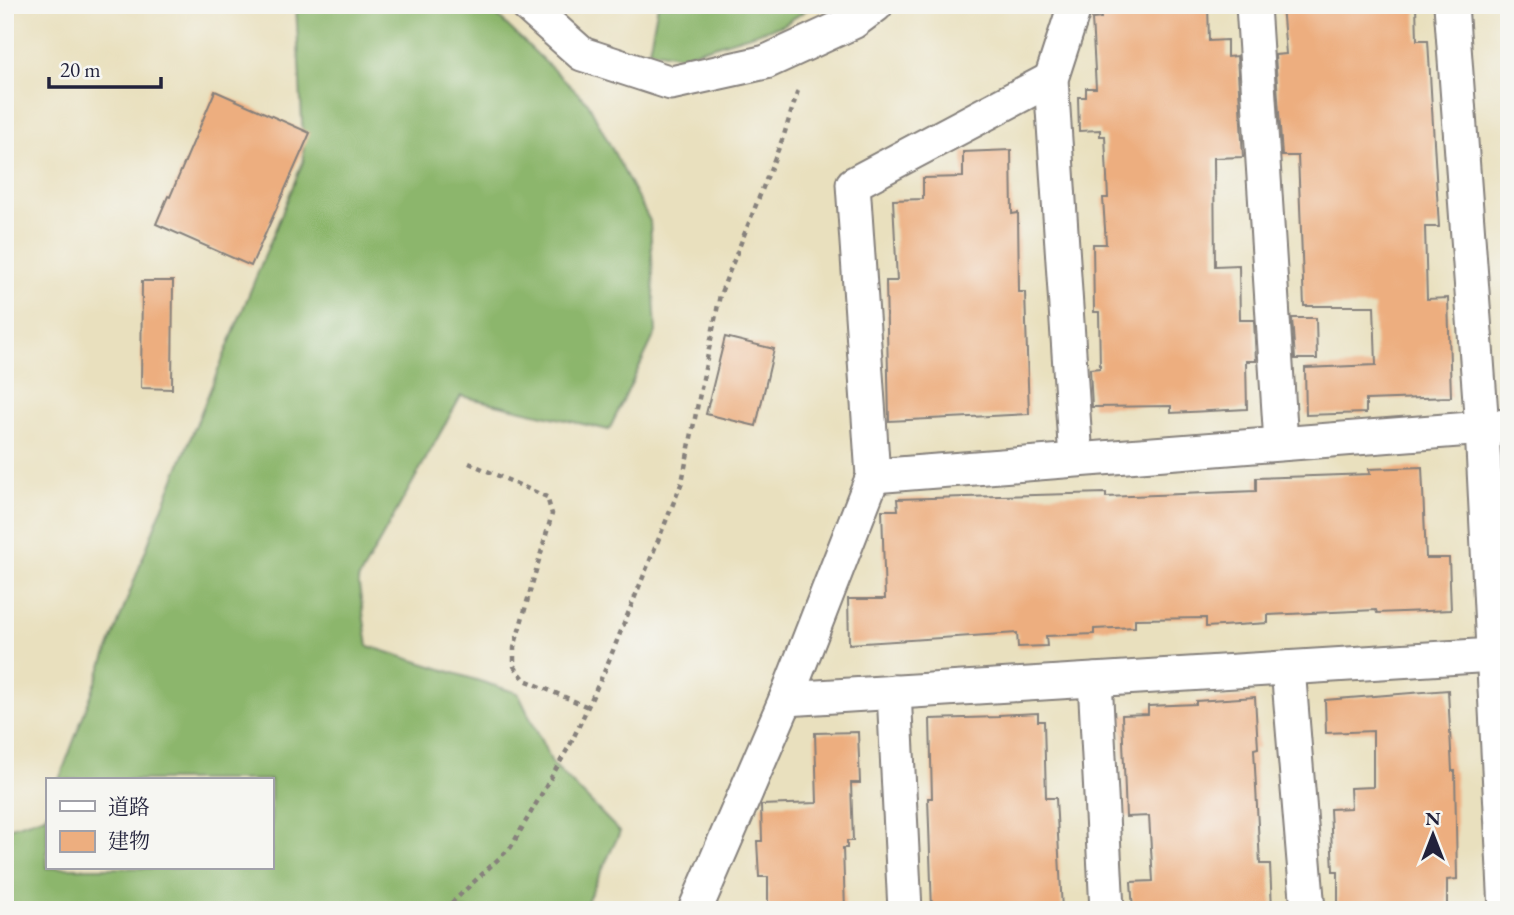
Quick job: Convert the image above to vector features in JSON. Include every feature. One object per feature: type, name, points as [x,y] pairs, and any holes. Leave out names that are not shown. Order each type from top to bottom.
[{"type":"street","points":[[527,5],[582,54],[671,83],[766,62],[853,22],[876,5]]},
{"type":"street","points":[[1075,5],[1051,79],[1076,459]]},
{"type":"street","points":[[1253,5],[1281,443]]},
{"type":"street","points":[[1451,5],[1495,427],[1506,910]]},
{"type":"street","points":[[695,910],[786,699],[873,476],[853,184],[1051,79]]},
{"type":"street","points":[[873,476],[1495,427]]},
{"type":"street","points":[[786,699],[1500,655]]},
{"type":"street","points":[[1288,668],[1308,910]]},
{"type":"street","points":[[1095,680],[1107,910]]},
{"type":"street","points":[[894,692],[905,910]]},
{"type":"path","points":[[444,910],[510,847],[571,743],[588,707],[682,482],[720,295],[784,135],[814,40]]},
{"type":"path","points":[[469,463],[547,497],[552,514],[514,648],[514,667],[524,680],[588,707]]},
{"type":"green space","points":[[296,5],[486,5],[588,103],[650,221],[656,332],[609,430],[461,396],[358,580],[368,646],[518,693],[552,763],[620,832],[583,910],[5,910],[5,829],[46,814],[46,870],[273,870],[273,778],[60,778],[156,523],[304,159]]},
{"type":"green space","points":[[658,5],[814,5],[783,25],[681,56],[649,50]]},
{"type":"building","points":[[1100,5],[1208,5],[1209,41],[1227,40],[1227,57],[1237,56],[1243,157],[1214,158],[1215,266],[1239,265],[1240,320],[1254,320],[1256,361],[1246,361],[1247,409],[1171,413],[1171,406],[1092,407],[1090,369],[1100,368],[1099,312],[1094,312],[1093,244],[1106,244],[1103,198],[1108,198],[1105,136],[1100,136],[1100,130],[1079,131],[1078,97],[1086,97],[1086,88],[1096,88],[1092,19],[1101,18]]},
{"type":"building","points":[[1282,5],[1416,5],[1417,40],[1428,40],[1439,227],[1425,227],[1427,299],[1448,298],[1451,397],[1366,400],[1366,413],[1306,415],[1305,368],[1376,365],[1374,306],[1304,306],[1298,156],[1282,156],[1275,55],[1286,54]]},
{"type":"building","points":[[215,91],[310,133],[251,266],[156,224]]},
{"type":"building","points":[[1011,150],[1012,214],[1018,213],[1019,292],[1025,292],[1029,414],[889,421],[886,281],[897,281],[893,200],[923,199],[923,178],[963,177],[963,152]]},
{"type":"building","points":[[142,281],[173,281],[172,389],[141,388]]},
{"type":"building","points":[[1292,318],[1316,318],[1317,359],[1295,359]]},
{"type":"building","points":[[725,337],[774,349],[756,426],[706,414]]},
{"type":"building","points":[[1422,467],[1426,558],[1449,558],[1451,610],[1268,615],[1268,623],[1206,627],[1206,618],[1135,619],[1135,627],[1094,629],[1094,634],[1046,636],[1047,646],[1018,647],[1017,633],[849,644],[848,599],[885,599],[882,510],[898,510],[897,499],[1106,493],[1106,497],[1256,491],[1256,478],[1370,474],[1369,469]]},
{"type":"building","points":[[1448,690],[1452,771],[1455,771],[1457,879],[1447,880],[1447,905],[1426,906],[1426,910],[1338,910],[1338,871],[1333,871],[1330,809],[1351,808],[1350,788],[1373,787],[1373,731],[1326,733],[1325,700]]},
{"type":"building","points":[[1255,697],[1258,748],[1254,749],[1260,864],[1270,864],[1272,910],[1133,910],[1131,882],[1153,881],[1149,816],[1126,817],[1122,715],[1148,714],[1148,706]]},
{"type":"building","points":[[1038,713],[1038,721],[1044,721],[1046,798],[1056,798],[1062,910],[932,910],[928,798],[932,798],[930,719]]},
{"type":"building","points":[[858,732],[860,783],[851,783],[853,841],[847,841],[847,848],[843,848],[845,910],[768,910],[768,877],[759,877],[757,841],[762,841],[761,805],[817,803],[815,733]]}]
